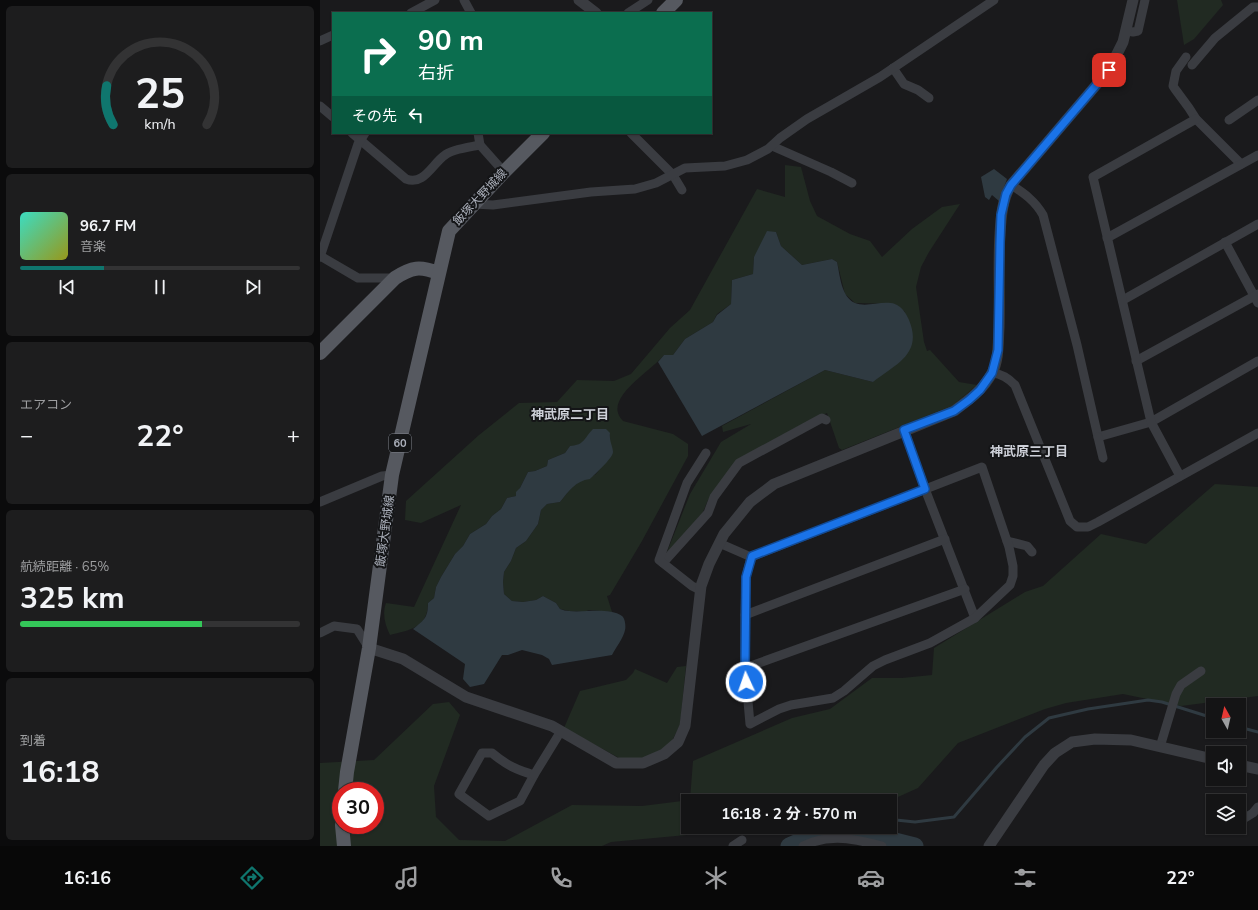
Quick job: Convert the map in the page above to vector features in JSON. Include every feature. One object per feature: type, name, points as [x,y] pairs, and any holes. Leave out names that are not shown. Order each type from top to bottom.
[{"type":"main road","points":[[663,12],[676,0]]},
{"type":"main road","name":"飯塚大野城線","points":[[346,782],[369,648],[392,475],[449,231],[541,134]]},
{"type":"main road","points":[[320,353],[395,278],[408,270],[413,269],[425,268],[438,273]]},
{"type":"main road","points":[[343,834],[344,846]]},
{"type":"street","points":[[413,12],[434,0]]},
{"type":"street","points":[[464,0],[471,12]]},
{"type":"street","points":[[579,0],[595,12]]},
{"type":"street","points":[[630,12],[648,0]]},
{"type":"street","points":[[473,204],[494,204],[591,192],[635,189],[656,183],[685,168],[725,166],[747,160],[772,146],[780,138],[807,119],[893,68],[994,0]]},
{"type":"street","points":[[320,633],[334,626],[357,629],[369,648],[403,658],[466,697],[552,726],[616,763],[643,763],[664,754],[678,742],[685,726],[700,590],[709,564],[724,534],[750,502],[774,484],[954,411],[980,390],[992,373],[998,350],[1001,215],[1006,194],[1011,185],[1109,70],[1118,54],[1126,31],[1133,0]]},
{"type":"street","points":[[1126,31],[1138,31],[1145,0]]},
{"type":"street","points":[[1192,66],[1215,38],[1253,7],[1258,7]]},
{"type":"street","points":[[320,41],[332,35]]},
{"type":"street","points":[[1186,57],[1176,71],[1173,86],[1196,119],[1241,164]]},
{"type":"street","points":[[893,68],[904,84],[918,90],[928,98]]},
{"type":"street","points":[[1229,120],[1258,100]]},
{"type":"street","points":[[320,106],[332,116]]},
{"type":"street","points":[[1180,476],[1151,422],[1093,177],[1196,119]]},
{"type":"street","points":[[478,134],[480,145],[504,172]]},
{"type":"street","points":[[633,134],[673,175],[682,190]]},
{"type":"street","points":[[395,278],[358,278],[322,256],[320,257],[363,137],[406,179],[411,182],[421,179],[445,154],[480,145]]},
{"type":"street","points":[[772,146],[852,183]]},
{"type":"street","points":[[1107,238],[1258,155]]},
{"type":"street","points":[[1011,185],[1023,192],[1037,204],[1043,215],[1077,344],[1102,458]]},
{"type":"street","points":[[1123,300],[1258,224]]},
{"type":"street","points":[[1136,361],[1257,297],[1225,242]]},
{"type":"street","points":[[1098,437],[1151,422],[1258,362]]},
{"type":"street","points":[[992,373],[1000,374],[1010,379],[1015,385],[1070,521],[1076,527],[1088,527],[1098,522],[1258,433]]},
{"type":"street","points":[[663,563],[708,513],[714,497],[739,463],[822,418],[826,420]]},
{"type":"street","points":[[904,430],[975,618]]},
{"type":"street","points":[[700,590],[692,586],[659,560],[687,483],[706,453]]},
{"type":"street","points":[[719,543],[752,556],[987,465],[1013,566],[1013,576],[1010,585],[975,618],[930,643],[873,666],[844,691],[833,698],[791,705],[779,709],[750,724],[745,668],[745,615],[746,577],[752,556]]},
{"type":"street","points":[[320,502],[382,476],[392,475]]},
{"type":"street","points":[[745,615],[945,539]]},
{"type":"street","points":[[1007,541],[1027,546],[1032,552]]},
{"type":"street","points":[[745,668],[965,589]]},
{"type":"street","points":[[1160,747],[1176,694],[1182,685],[1201,670]]},
{"type":"street","points":[[534,776],[515,769],[502,762],[492,753],[482,753],[459,794],[489,816],[520,801],[561,731]]},
{"type":"street","points":[[990,845],[1044,765],[1055,753],[1072,742],[1095,738],[1124,740],[1206,757]]},
{"type":"street","points":[[1246,766],[1258,769]]},
{"type":"street","points":[[1246,817],[1253,813],[1258,807]]},
{"type":"street","points":[[803,846],[824,840],[853,838],[882,846]]},
{"type":"street","points":[[732,846],[742,840]]},
{"type":"shaded area","points":[[1177,0],[1221,0],[1223,5],[1194,39],[1184,45]]},
{"type":"shaded area","points":[[785,165],[801,167],[810,201],[817,216],[850,234],[870,241],[882,257],[912,229],[942,207],[960,204],[921,267],[916,287],[924,342],[927,351],[930,350],[959,382],[977,385],[952,406],[842,450],[839,448],[827,413],[797,427],[738,460],[708,500],[703,512],[665,557],[690,494],[721,442],[751,424],[723,432],[722,426],[825,370],[873,382],[905,312],[895,304],[855,303],[845,294],[837,262],[832,259],[802,265],[781,246],[776,232],[754,257],[753,274],[732,280],[731,304],[717,314],[713,322],[685,339],[673,355],[664,355],[621,397],[618,405],[618,413],[623,421],[673,434],[688,444],[688,456],[642,541],[610,595],[607,596],[612,612],[589,610],[584,612],[560,609],[556,603],[543,596],[536,600],[523,602],[512,601],[504,594],[503,582],[504,572],[511,561],[516,548],[526,541],[538,524],[541,510],[547,504],[560,502],[574,485],[581,480],[596,474],[599,470],[606,455],[610,433],[587,437],[580,444],[570,446],[565,453],[548,460],[547,466],[528,472],[516,496],[507,498],[501,509],[492,516],[486,524],[470,534],[463,546],[455,554],[436,587],[434,598],[428,603],[425,618],[421,623],[410,629],[390,635],[384,611],[386,603],[414,607],[461,505],[421,523],[405,520],[406,501],[479,435],[519,403],[557,402],[577,380],[614,381],[631,374],[670,328],[690,310],[757,189],[785,197]]},
{"type":"shaded area","points":[[994,169],[1007,179],[999,201],[992,195],[989,200],[985,197],[981,177]]},
{"type":"shaded area","points":[[767,231],[776,232],[781,246],[802,265],[832,259],[837,262],[844,291],[850,300],[855,303],[864,305],[890,303],[900,307],[909,320],[913,342],[905,357],[873,382],[825,370],[702,436],[658,362],[664,355],[673,355],[685,339],[713,322],[717,315],[731,304],[732,280],[753,274],[754,257]]},
{"type":"shaded area","points":[[593,429],[606,429],[610,433],[613,450],[612,455],[590,479],[576,484],[569,490],[560,502],[547,504],[541,510],[538,524],[526,541],[516,548],[511,561],[504,572],[504,594],[512,601],[523,602],[536,600],[543,596],[556,603],[560,609],[567,611],[603,611],[617,613],[625,620],[623,636],[612,655],[552,665],[549,659],[542,655],[522,650],[508,655],[502,655],[484,684],[470,687],[463,679],[465,664],[413,629],[425,618],[428,603],[434,598],[436,587],[441,577],[455,554],[463,546],[470,534],[486,524],[492,516],[501,509],[507,498],[516,496],[516,492],[520,488],[528,472],[547,466],[548,460],[565,453],[570,446],[581,443]]},
{"type":"shaded area","points":[[1215,484],[1258,487],[1258,696],[1243,698],[1206,698],[1206,703],[1181,706],[1123,694],[1066,703],[1045,709],[958,743],[918,788],[897,797],[897,794],[690,794],[693,761],[792,718],[830,709],[872,678],[902,678],[932,675],[934,648],[1025,592],[1043,586],[1101,534],[1146,544]]},
{"type":"shaded area","points":[[686,666],[680,725],[672,741],[665,748],[642,759],[621,759],[564,728],[580,691],[626,680],[635,669],[667,683],[677,667]]},
{"type":"shaded area","points":[[449,702],[460,715],[434,786],[436,817],[459,840],[505,841],[572,805],[642,806],[681,801],[681,834],[697,834],[611,842],[602,846],[320,846],[320,763],[374,760],[433,704]]},
{"type":"waterway","points":[[897,820],[915,822],[954,817],[1025,737],[1049,718],[1088,709],[1148,700],[1162,702],[1206,716]]},
{"type":"waterway","points":[[1246,729],[1258,732]]},
{"type":"waterway","points":[[789,846],[823,831],[863,833],[915,846]]},
{"type":"district","name":"神武原二丁目","points":[[570,415]]},
{"type":"district","name":"神武原三丁目","points":[[1029,452]]},
{"type":"route","points":[[746,682],[746,577],[752,556],[925,489],[904,430],[954,411],[980,390],[992,373],[998,350],[1001,215],[1006,194],[1011,185],[1109,70]]}]
